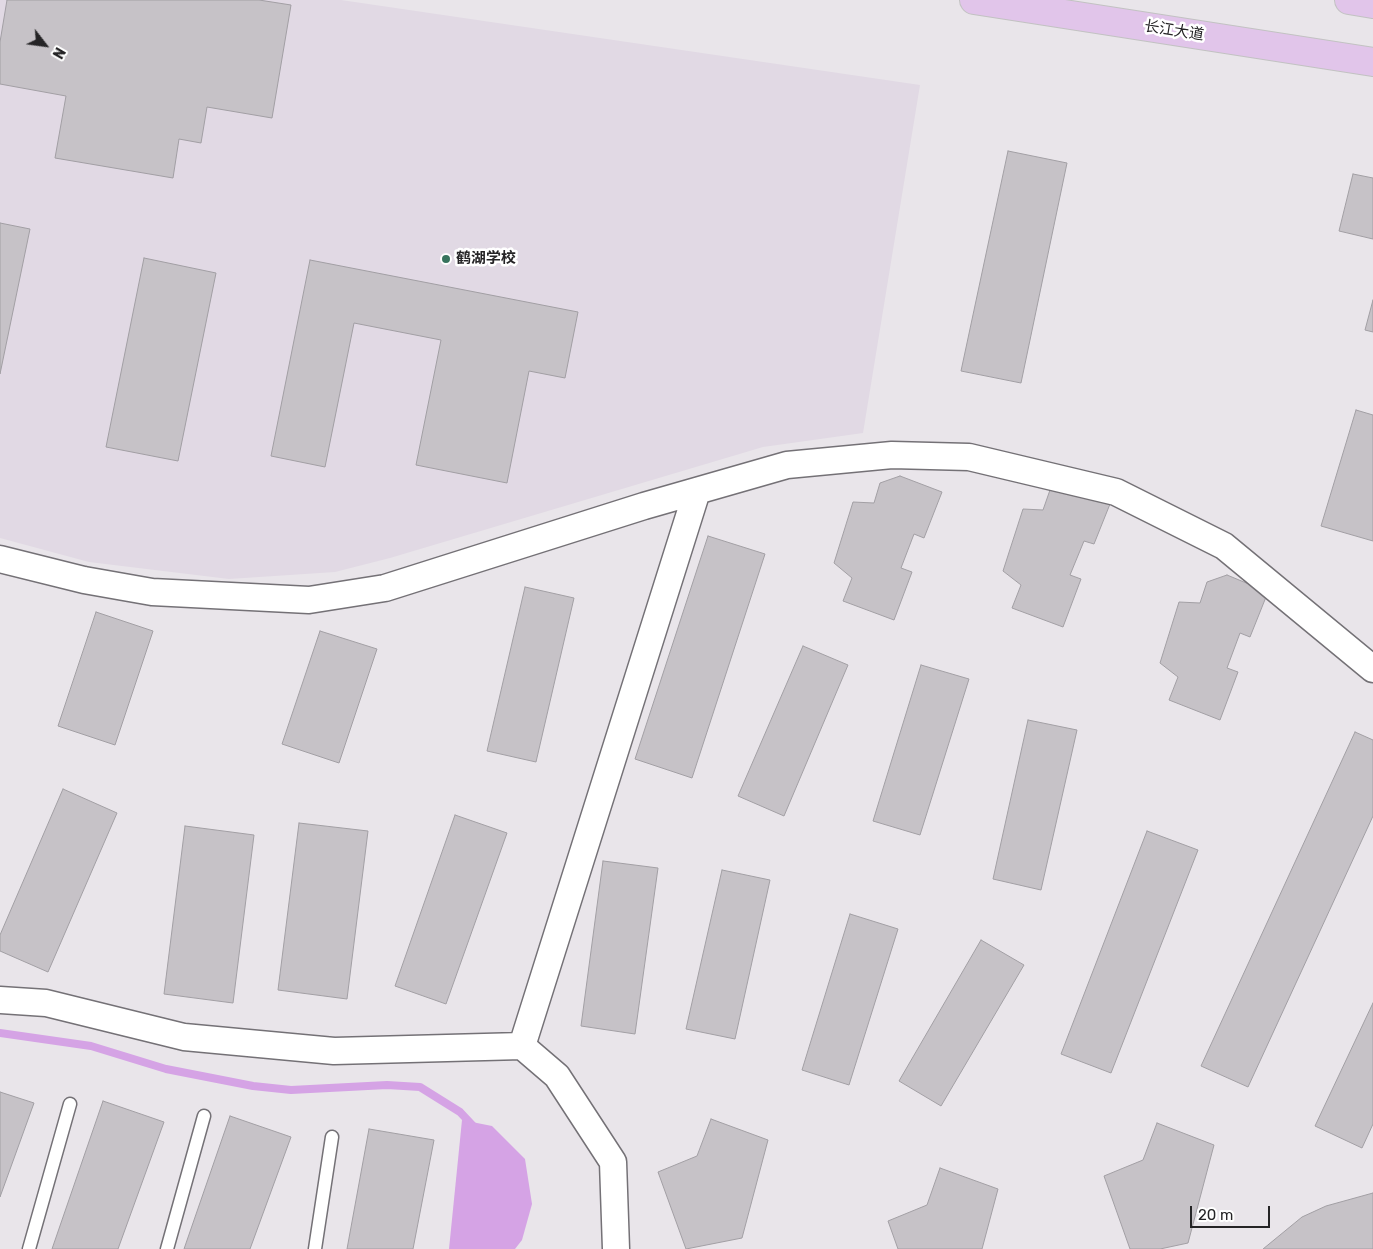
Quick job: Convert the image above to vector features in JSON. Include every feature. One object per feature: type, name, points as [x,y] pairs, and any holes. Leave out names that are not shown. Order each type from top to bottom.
[{"type":"main road","name":"长江大道","points":[[974,0],[1373,62]]},
{"type":"main road","points":[[1350,0],[1373,4]]},
{"type":"street","points":[[0,559],[84,580],[152,592],[309,600],[385,588],[787,465],[892,455],[969,457],[1116,492],[1224,546],[1373,669]]},
{"type":"street","points":[[522,1046],[697,491]]},
{"type":"street","points":[[0,1000],[46,1003],[184,1037],[334,1051],[522,1046],[557,1076],[613,1162],[616,1249]]},
{"type":"lane","points":[[29,1249],[70,1104]]},
{"type":"lane","points":[[167,1249],[204,1116]]},
{"type":"lane","points":[[315,1249],[332,1137]]},
{"type":"shaded area","name":"鹤湖学校","points":[[0,0],[341,0],[920,85],[863,433],[763,447],[390,558],[335,572],[229,579],[89,562],[0,538]]},
{"type":"shaded area","points":[[462,1120],[492,1126],[525,1159],[532,1204],[522,1240],[515,1249],[449,1249]]},
{"type":"building","points":[[7,0],[259,0],[291,5],[272,118],[207,107],[201,143],[179,139],[173,178],[55,158],[66,96],[0,84],[0,42]]},
{"type":"building","points":[[1008,151],[1067,163],[1021,383],[961,371]]},
{"type":"building","points":[[1353,174],[1373,178],[1373,239],[1339,231]]},
{"type":"building","points":[[0,223],[30,229],[0,374]]},
{"type":"building","points":[[144,258],[216,273],[178,461],[106,447]]},
{"type":"building","points":[[310,260],[578,312],[565,378],[529,371],[507,483],[416,465],[441,340],[354,323],[325,467],[271,456]]},
{"type":"building","points":[[1373,300],[1373,332],[1365,330]]},
{"type":"building","points":[[1356,410],[1373,415],[1373,541],[1321,526]]},
{"type":"building","points":[[900,476],[942,492],[924,538],[914,534],[901,568],[912,572],[894,620],[843,601],[852,578],[834,563],[853,502],[874,503],[880,483]]},
{"type":"building","points":[[1050,490],[1112,499],[1094,544],[1084,541],[1070,575],[1081,579],[1063,627],[1012,608],[1021,585],[1003,571],[1023,509],[1043,510]]},
{"type":"building","points":[[708,536],[765,554],[692,778],[635,759]]},
{"type":"building","points":[[1227,575],[1268,592],[1250,637],[1240,633],[1227,668],[1238,672],[1220,720],[1169,700],[1178,677],[1160,663],[1179,602],[1200,603],[1207,582]]},
{"type":"building","points":[[525,587],[574,598],[536,762],[487,751]]},
{"type":"building","points":[[96,612],[153,631],[115,745],[58,726]]},
{"type":"building","points":[[320,631],[377,649],[339,763],[282,744]]},
{"type":"building","points":[[803,646],[848,665],[784,816],[738,796]]},
{"type":"building","points":[[921,665],[969,679],[920,835],[873,821]]},
{"type":"building","points":[[1028,720],[1077,730],[1041,890],[993,879]]},
{"type":"building","points":[[1355,732],[1373,740],[1373,816],[1248,1087],[1201,1066]]},
{"type":"building","points":[[63,789],[117,813],[48,972],[0,951],[0,935]]},
{"type":"building","points":[[455,815],[507,833],[446,1004],[395,986]]},
{"type":"building","points":[[299,823],[368,831],[347,999],[278,990]]},
{"type":"building","points":[[185,826],[254,835],[233,1003],[164,994]]},
{"type":"building","points":[[1147,831],[1198,850],[1111,1073],[1061,1054]]},
{"type":"building","points":[[603,861],[658,868],[635,1034],[581,1026]]},
{"type":"building","points":[[722,870],[770,880],[735,1039],[686,1029]]},
{"type":"building","points":[[850,914],[898,929],[849,1085],[802,1070]]},
{"type":"building","points":[[981,940],[1024,965],[941,1106],[899,1081]]},
{"type":"building","points":[[1373,1003],[1373,1124],[1362,1148],[1315,1126]]},
{"type":"building","points":[[0,1092],[34,1103],[0,1197]]},
{"type":"building","points":[[103,1101],[164,1122],[118,1249],[52,1249]]},
{"type":"building","points":[[230,1116],[291,1137],[250,1249],[184,1249]]},
{"type":"building","points":[[711,1119],[768,1140],[742,1238],[686,1249],[658,1172],[697,1156]]},
{"type":"building","points":[[1157,1123],[1214,1145],[1188,1243],[1160,1249],[1130,1249],[1104,1176],[1143,1160]]},
{"type":"building","points":[[369,1129],[434,1140],[413,1249],[347,1249]]},
{"type":"building","points":[[940,1168],[998,1189],[982,1249],[898,1249],[888,1221],[927,1205]]},
{"type":"building","points":[[1373,1193],[1373,1249],[1263,1249],[1302,1217],[1326,1206]]},
{"type":"waterway","points":[[0,1033],[91,1046],[166,1069],[253,1086],[291,1090],[387,1085],[420,1087],[460,1112],[475,1128]]},
{"type":"place","name":"鹤湖学校","points":[[446,259]]}]
